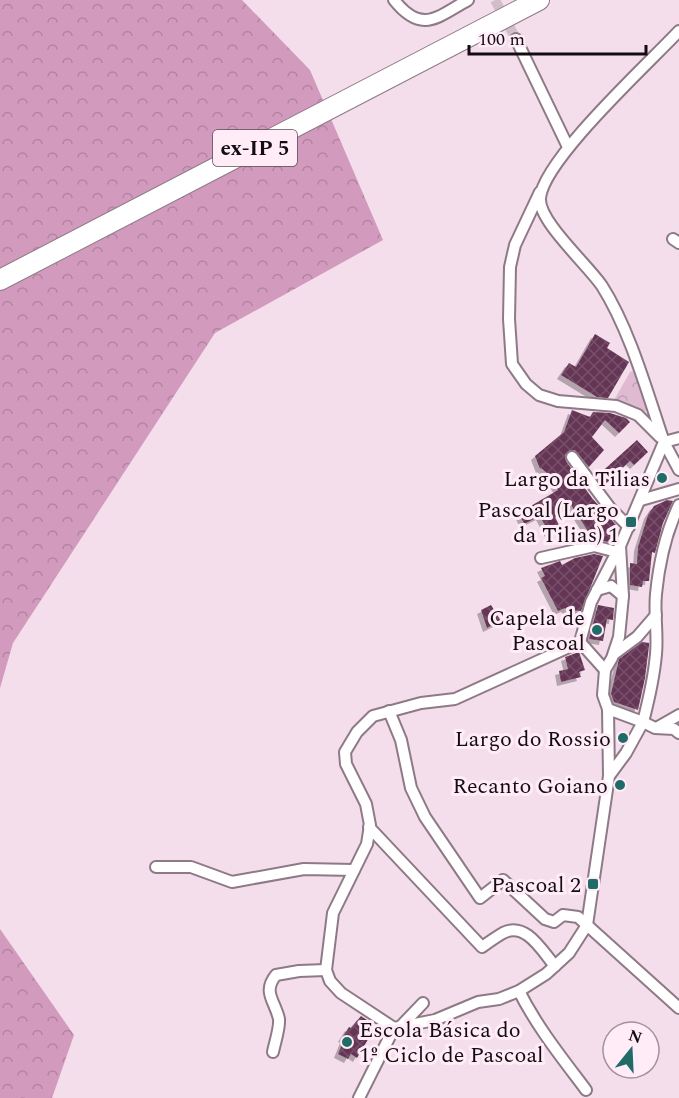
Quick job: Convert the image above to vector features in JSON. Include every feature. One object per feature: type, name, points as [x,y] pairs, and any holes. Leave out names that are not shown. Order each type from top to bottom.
[{"type":"highway","name":"ex-IP 5","points":[[0,280],[539,0]]},
{"type":"street","points":[[394,0],[404,12],[421,21],[430,21],[468,0]]},
{"type":"street","points":[[664,442],[638,415],[616,406],[558,401],[539,395],[526,384],[512,364],[509,319],[510,267],[518,236],[544,183],[568,147],[679,31]]},
{"type":"street","points":[[516,39],[568,147]]},
{"type":"street","points":[[544,183],[540,199],[544,216],[601,285],[623,328],[664,442],[679,470]]},
{"type":"street","points":[[664,442],[679,438]]},
{"type":"street","points":[[580,642],[591,602],[619,549],[664,442]]},
{"type":"street","points":[[572,457],[610,508],[629,527]]},
{"type":"street","points":[[641,500],[679,489]]},
{"type":"street","points":[[609,776],[626,753],[643,722],[653,683],[657,652],[656,595],[662,556],[679,505]]},
{"type":"street","points":[[541,558],[594,546],[619,549]]},
{"type":"street","points":[[580,642],[455,699],[421,703],[373,716],[357,732],[345,752],[346,764],[366,804],[369,827],[367,844],[333,913],[326,970],[330,981],[341,993],[398,1027],[435,1020],[478,1002],[499,999],[519,991],[546,974],[569,953],[587,925],[609,776],[608,709],[603,696],[604,670],[614,654],[618,637],[623,596],[619,549]]},
{"type":"street","points":[[597,590],[610,586],[616,588],[623,596]]},
{"type":"street","points":[[614,654],[638,637],[656,615]]},
{"type":"street","points":[[580,642],[604,670]]},
{"type":"street","points":[[608,709],[655,728],[674,729],[679,734]]},
{"type":"street","points":[[389,711],[401,740],[411,788],[425,816],[480,898],[503,880],[545,919],[554,922],[563,915],[578,918],[679,1008]]},
{"type":"street","points":[[655,728],[679,715]]},
{"type":"street","points":[[369,827],[482,947],[504,932],[514,930],[532,937],[555,966]]},
{"type":"street","points":[[156,867],[191,867],[232,882],[304,869],[354,870]]},
{"type":"street","points":[[273,1052],[279,1021],[269,990],[270,982],[276,975],[326,970]]},
{"type":"street","points":[[519,991],[542,1032],[586,1090]]},
{"type":"street","points":[[359,1098],[398,1027],[423,1003]]},
{"type":"green space","points":[[0,0],[242,0],[310,70],[383,240],[215,333],[13,643],[0,688]]},
{"type":"green space","points":[[633,371],[647,405],[647,410],[644,412],[614,400],[630,372]]},
{"type":"green space","points":[[0,929],[74,1035],[52,1098],[0,1098]]},
{"type":"building","points":[[595,334],[610,343],[607,348],[629,362],[608,398],[597,397],[561,375],[569,363],[576,367]]},
{"type":"building","points":[[572,410],[590,417],[593,412],[610,413],[626,418],[630,422],[619,433],[605,420],[592,437],[604,450],[589,467],[575,450],[565,455],[566,461],[592,498],[616,525],[609,542],[593,539],[571,505],[555,517],[560,527],[549,533],[540,516],[524,524],[519,513],[558,490],[548,474],[540,469],[535,456],[564,432]]},
{"type":"building","points":[[637,440],[648,452],[634,465],[630,461],[603,486],[596,477]]},
{"type":"building","points":[[667,500],[673,501],[663,523],[655,553],[652,552],[649,581],[643,581],[642,587],[630,585],[630,563],[637,564],[638,547],[648,515],[654,506]]},
{"type":"building","points":[[594,554],[603,556],[581,611],[565,608],[558,611],[541,578],[545,576],[541,568],[560,561],[562,565],[575,558]]},
{"type":"building","points":[[491,605],[501,621],[487,628],[481,610]]},
{"type":"building","name":"Capela de Pascoal","points":[[598,605],[614,608],[613,620],[607,619],[603,641],[589,639]]},
{"type":"building","points":[[642,642],[649,643],[649,646],[638,710],[614,702],[611,694],[619,659]]},
{"type":"building","points":[[579,652],[585,670],[579,672],[581,677],[561,682],[559,671],[568,669],[565,657]]},
{"type":"building","points":[[361,1016],[370,1022],[367,1027],[373,1031],[357,1058],[351,1054],[348,1059],[338,1054],[344,1039],[342,1038],[349,1027],[351,1028]]},
{"type":"tunnel","points":[[495,0],[516,39]]},
{"type":"place","name":"Largo da Tilias","points":[[662,478]]},
{"type":"place","name":"Pascoal (Largo da Tilias) 1","points":[[631,522]]},
{"type":"place","name":"Capela de Pascoal","points":[[597,630]]},
{"type":"place","name":"Largo do Rossio","points":[[623,738]]},
{"type":"place","name":"Recanto Goiano","points":[[620,785]]},
{"type":"place","name":"Pascoal 2","points":[[593,884]]},
{"type":"place","name":"Escola Básica do 1º Ciclo de Pascoal","points":[[347,1042]]}]
